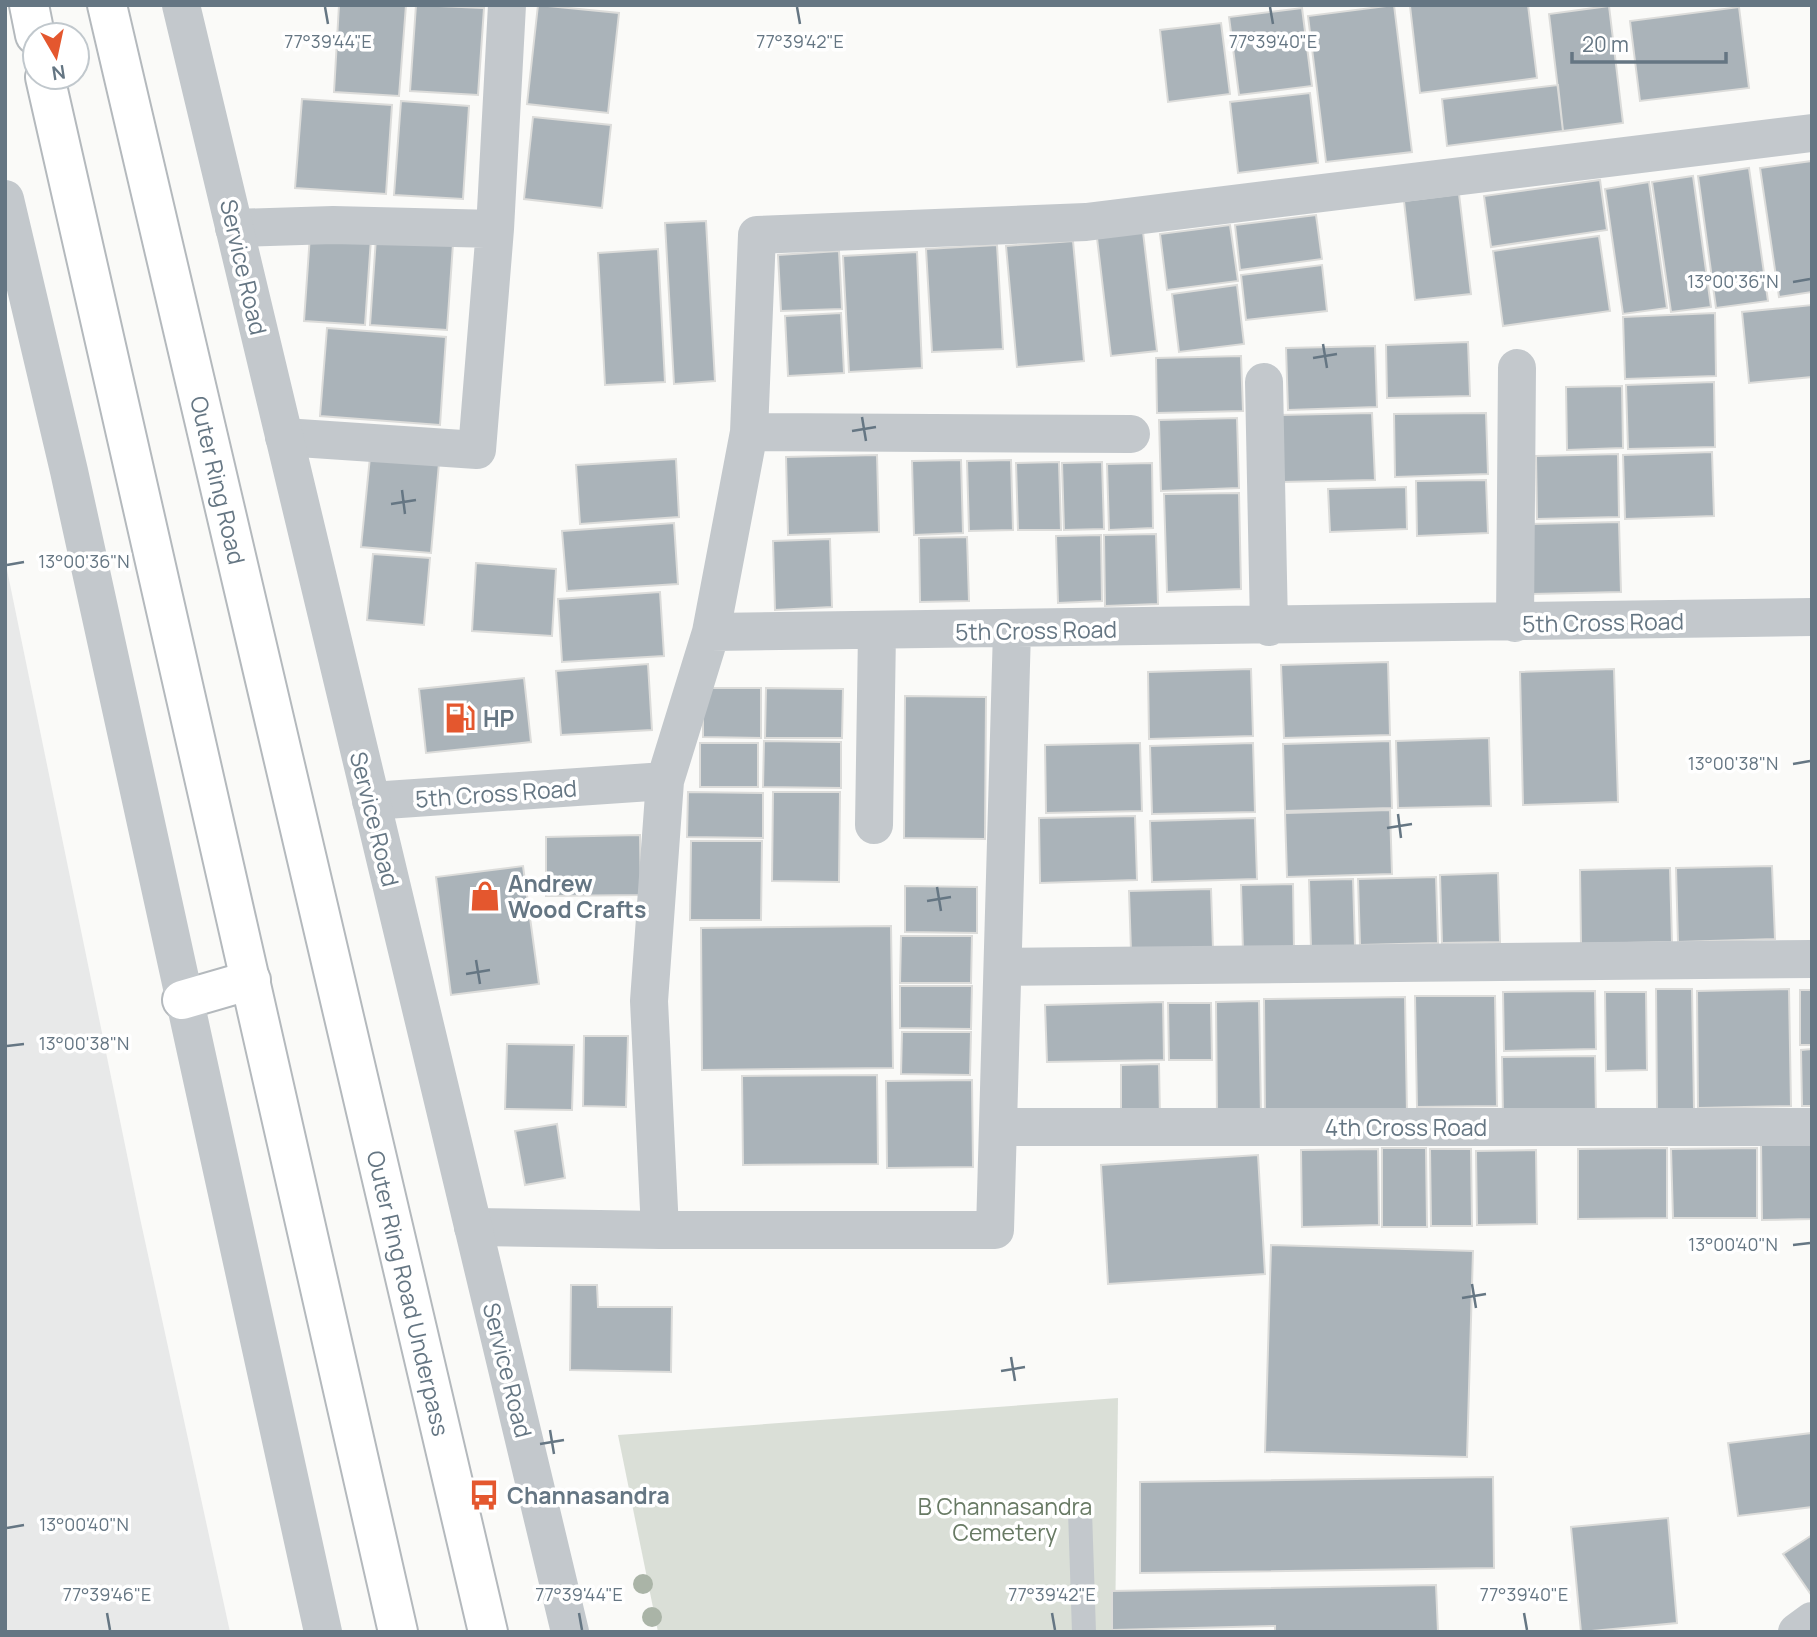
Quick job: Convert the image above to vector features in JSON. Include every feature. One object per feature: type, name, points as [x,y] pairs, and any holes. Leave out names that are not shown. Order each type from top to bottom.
[{"type":"highway","name":"Outer Ring Road","points":[[107,5],[331,956]]},
{"type":"highway","points":[[48,91],[398,1632]]},
{"type":"highway","name":"Outer Ring Road Underpass","points":[[331,956],[488,1632]]},
{"type":"highway","points":[[183,1000],[251,980]]},
{"type":"street","name":"Service Road","points":[[181,5],[570,1632]]},
{"type":"street","points":[[284,437],[477,450],[495,229],[507,5]]},
{"type":"street","points":[[660,1230],[649,1001],[665,781],[711,632],[749,432],[757,235],[1086,222],[1812,132]]},
{"type":"street","points":[[5,199],[69,471],[323,1632]]},
{"type":"street","points":[[234,228],[333,225],[495,229]]},
{"type":"street","points":[[1515,623],[1517,368]]},
{"type":"street","points":[[1264,382],[1269,627]]},
{"type":"street","points":[[749,432],[1131,433]]},
{"type":"street","name":"5th Cross Road","points":[[711,632],[1269,627],[1812,617]]},
{"type":"street","points":[[474,1227],[995,1230],[1012,630]]},
{"type":"street","points":[[874,825],[877,632]]},
{"type":"street","name":"5th Cross Road","points":[[371,801],[665,781]]},
{"type":"street","points":[[1003,967],[1812,959]]},
{"type":"street","name":"4th Cross Road","points":[[1000,1127],[1812,1127]]},
{"type":"street","points":[[1797,1632],[1812,1621]]},
{"type":"lane","points":[[1080,1511],[1084,1632]]},
{"type":"shaded area","points":[[5,560],[140,1218],[230,1632],[5,1632]]},
{"type":"green space","name":"B Channasandra Cemetery","points":[[1118,1398],[1115,1632],[658,1632],[618,1435]]},
{"type":"building","points":[[339,5],[406,5],[399,96],[334,92]]},
{"type":"building","points":[[416,5],[484,8],[478,95],[410,91]]},
{"type":"building","points":[[538,5],[619,13],[608,113],[527,104]]},
{"type":"building","points":[[1394,5],[1412,152],[1326,162],[1308,16]]},
{"type":"building","points":[[1528,5],[1537,78],[1420,93],[1410,6]]},
{"type":"building","points":[[1609,6],[1623,123],[1563,131],[1549,14]]},
{"type":"building","points":[[1739,7],[1749,88],[1640,101],[1630,21]]},
{"type":"building","points":[[1302,8],[1312,86],[1239,95],[1229,17]]},
{"type":"building","points":[[1221,23],[1230,94],[1168,102],[1160,30]]},
{"type":"building","points":[[1558,85],[1563,131],[1447,146],[1442,99]]},
{"type":"building","points":[[1310,93],[1318,163],[1238,173],[1230,102]]},
{"type":"building","points":[[302,99],[392,105],[386,194],[295,188]]},
{"type":"building","points":[[401,101],[469,106],[463,199],[394,195]]},
{"type":"building","points":[[533,117],[611,125],[602,208],[524,199]]},
{"type":"building","points":[[1812,161],[1812,292],[1779,297],[1760,168]]},
{"type":"building","points":[[1749,168],[1768,301],[1716,308],[1698,176]]},
{"type":"building","points":[[1693,176],[1711,307],[1671,312],[1652,182]]},
{"type":"building","points":[[1600,180],[1607,230],[1491,247],[1484,196]]},
{"type":"building","points":[[1649,182],[1667,308],[1623,314],[1605,189]]},
{"type":"building","points":[[1459,194],[1471,294],[1415,300],[1404,201]]},
{"type":"building","points":[[1316,215],[1322,259],[1240,270],[1235,225]]},
{"type":"building","points":[[706,221],[715,381],[674,384],[665,223]]},
{"type":"building","points":[[1230,225],[1238,281],[1167,290],[1160,234]]},
{"type":"building","points":[[1143,232],[1157,351],[1111,356],[1097,238]]},
{"type":"building","points":[[310,235],[371,239],[365,325],[304,321]]},
{"type":"building","points":[[1599,236],[1610,311],[1503,326],[1493,251]]},
{"type":"building","points":[[376,238],[453,244],[447,330],[370,325]]},
{"type":"building","points":[[1073,241],[1084,361],[1017,367],[1006,246]]},
{"type":"building","points":[[997,245],[1003,349],[932,352],[926,249]]},
{"type":"building","points":[[658,249],[665,382],[605,385],[598,253]]},
{"type":"building","points":[[839,251],[842,309],[781,311],[778,255]]},
{"type":"building","points":[[917,252],[922,368],[849,372],[843,256]]},
{"type":"building","points":[[1322,265],[1327,311],[1246,320],[1241,275]]},
{"type":"building","points":[[1237,285],[1244,344],[1179,352],[1172,294]]},
{"type":"building","points":[[1812,305],[1812,377],[1749,383],[1742,312]]},
{"type":"building","points":[[841,313],[844,373],[788,376],[785,316]]},
{"type":"building","points":[[1715,313],[1716,376],[1625,379],[1623,317]]},
{"type":"building","points":[[327,328],[446,337],[440,425],[320,416]]},
{"type":"building","points":[[1468,342],[1470,396],[1387,398],[1386,345]]},
{"type":"building","points":[[1375,346],[1377,407],[1288,410],[1286,348]]},
{"type":"building","points":[[1241,356],[1243,411],[1157,413],[1156,358]]},
{"type":"building","points":[[1714,382],[1715,447],[1628,449],[1626,385]]},
{"type":"building","points":[[1622,386],[1623,448],[1567,450],[1566,387]]},
{"type":"building","points":[[1372,413],[1375,480],[1282,482],[1280,415]]},
{"type":"building","points":[[1486,413],[1488,474],[1395,477],[1394,414]]},
{"type":"building","points":[[1237,418],[1239,488],[1161,491],[1159,420]]},
{"type":"building","points":[[1712,452],[1714,516],[1625,519],[1623,455]]},
{"type":"building","points":[[1618,454],[1619,517],[1537,519],[1536,456]]},
{"type":"building","points":[[877,455],[879,532],[788,535],[786,457]]},
{"type":"building","points":[[370,457],[439,463],[431,553],[361,547]]},
{"type":"building","points":[[676,459],[679,517],[580,524],[576,465]]},
{"type":"building","points":[[961,460],[963,533],[914,535],[912,461]]},
{"type":"building","points":[[1011,460],[1013,530],[969,531],[967,461]]},
{"type":"building","points":[[1059,462],[1061,530],[1018,530],[1016,463]]},
{"type":"building","points":[[1102,462],[1104,529],[1064,530],[1062,463]]},
{"type":"building","points":[[1152,463],[1153,528],[1109,530],[1107,464]]},
{"type":"building","points":[[1486,480],[1488,533],[1417,536],[1416,481]]},
{"type":"building","points":[[1406,487],[1407,529],[1330,532],[1328,489]]},
{"type":"building","points":[[1239,493],[1241,589],[1167,592],[1164,494]]},
{"type":"building","points":[[1619,522],[1621,592],[1532,594],[1530,524]]},
{"type":"building","points":[[674,523],[678,584],[567,591],[562,531]]},
{"type":"building","points":[[1156,534],[1158,604],[1105,606],[1104,535]]},
{"type":"building","points":[[1101,535],[1102,601],[1058,603],[1056,536]]},
{"type":"building","points":[[967,537],[969,601],[920,602],[919,538]]},
{"type":"building","points":[[830,539],[832,607],[775,610],[773,541]]},
{"type":"building","points":[[373,554],[430,558],[424,625],[367,620]]},
{"type":"building","points":[[476,563],[556,569],[552,636],[472,631]]},
{"type":"building","points":[[660,592],[664,656],[562,662],[558,599]]},
{"type":"building","points":[[1388,662],[1390,735],[1284,738],[1281,665]]},
{"type":"building","points":[[648,664],[652,730],[561,735],[556,671]]},
{"type":"building","points":[[1251,669],[1253,736],[1149,739],[1148,672]]},
{"type":"building","points":[[1614,669],[1618,802],[1523,805],[1520,672]]},
{"type":"building","points":[[524,678],[531,742],[426,753],[419,689]]},
{"type":"building","points":[[703,688],[761,688],[761,738],[703,737]]},
{"type":"building","points":[[766,688],[843,689],[842,738],[765,738]]},
{"type":"building","points":[[905,696],[986,697],[985,839],[904,838]]},
{"type":"building","points":[[1489,738],[1491,806],[1398,808],[1396,741]]},
{"type":"building","points":[[764,741],[841,742],[841,788],[763,787]]},
{"type":"building","points":[[1390,741],[1392,808],[1285,811],[1283,744]]},
{"type":"building","points":[[700,743],[758,743],[758,787],[700,787]]},
{"type":"building","points":[[1140,743],[1142,811],[1046,813],[1045,745]]},
{"type":"building","points":[[1253,743],[1255,812],[1152,814],[1150,746]]},
{"type":"building","points":[[688,792],[763,793],[763,838],[687,837]]},
{"type":"building","points":[[773,792],[840,792],[839,882],[772,881]]},
{"type":"building","points":[[1390,810],[1392,874],[1287,877],[1285,813]]},
{"type":"building","points":[[1135,816],[1137,880],[1040,883],[1039,818]]},
{"type":"building","points":[[1255,818],[1257,879],[1152,882],[1150,821]]},
{"type":"building","points":[[640,835],[641,895],[546,896],[546,837]]},
{"type":"building","points":[[691,841],[762,841],[761,920],[690,920]]},
{"type":"building","points":[[523,866],[539,984],[451,995],[436,877]]},
{"type":"building","points":[[1772,866],[1775,939],[1678,942],[1676,868]]},
{"type":"building","points":[[1670,868],[1672,942],[1581,944],[1580,870]]},
{"type":"building","points":[[1498,873],[1500,942],[1442,943],[1440,875]]},
{"type":"building","points":[[1436,877],[1438,943],[1360,945],[1358,879]]},
{"type":"building","points":[[1353,879],[1355,947],[1311,948],[1309,880]]},
{"type":"building","points":[[1293,884],[1294,950],[1243,951],[1241,885]]},
{"type":"building","points":[[905,886],[977,887],[977,933],[905,932]]},
{"type":"building","points":[[1211,889],[1213,949],[1131,952],[1129,891]]},
{"type":"building","points":[[891,926],[893,1068],[702,1070],[701,928]]},
{"type":"building","points":[[901,936],[972,936],[971,983],[900,983]]},
{"type":"building","points":[[900,986],[972,986],[971,1029],[900,1028]]},
{"type":"building","points":[[1656,989],[1692,989],[1694,1109],[1657,1110]]},
{"type":"building","points":[[1789,989],[1791,1106],[1698,1108],[1697,991]]},
{"type":"building","points":[[1800,990],[1812,990],[1812,1045],[1800,1045]]},
{"type":"building","points":[[1595,991],[1596,1049],[1504,1051],[1503,992]]},
{"type":"building","points":[[1605,992],[1646,992],[1647,1070],[1606,1071]]},
{"type":"building","points":[[1415,996],[1495,996],[1497,1106],[1417,1107]]},
{"type":"building","points":[[1405,997],[1407,1114],[1265,1115],[1264,999]]},
{"type":"building","points":[[1259,1001],[1261,1115],[1217,1116],[1216,1002]]},
{"type":"building","points":[[1163,1002],[1164,1060],[1047,1062],[1045,1005]]},
{"type":"building","points":[[1168,1003],[1211,1003],[1212,1060],[1169,1060]]},
{"type":"building","points":[[902,1032],[971,1032],[970,1075],[901,1074]]},
{"type":"building","points":[[584,1036],[628,1036],[626,1107],[583,1106]]},
{"type":"building","points":[[507,1044],[574,1045],[572,1110],[505,1109]]},
{"type":"building","points":[[1812,1049],[1812,1106],[1802,1106],[1801,1050]]},
{"type":"building","points":[[1595,1056],[1596,1115],[1503,1116],[1502,1057]]},
{"type":"building","points":[[1159,1064],[1160,1119],[1121,1120],[1121,1065]]},
{"type":"building","points":[[877,1075],[878,1164],[743,1165],[742,1076]]},
{"type":"building","points":[[972,1080],[973,1167],[887,1168],[886,1081]]},
{"type":"building","points":[[557,1124],[565,1178],[525,1185],[515,1131]]},
{"type":"building","points":[[1812,1141],[1812,1219],[1762,1220],[1761,1142]]},
{"type":"building","points":[[1382,1148],[1426,1148],[1427,1227],[1382,1227]]},
{"type":"building","points":[[1667,1148],[1667,1218],[1578,1219],[1578,1149]]},
{"type":"building","points":[[1757,1148],[1757,1218],[1673,1218],[1671,1149]]},
{"type":"building","points":[[1378,1149],[1379,1225],[1302,1227],[1301,1150]]},
{"type":"building","points":[[1430,1149],[1471,1149],[1472,1226],[1431,1226]]},
{"type":"building","points":[[1536,1150],[1537,1224],[1477,1225],[1476,1151]]},
{"type":"building","points":[[1258,1155],[1265,1274],[1108,1284],[1101,1165]]},
{"type":"building","points":[[1271,1245],[1473,1251],[1467,1457],[1265,1452]]},
{"type":"building","points":[[571,1285],[597,1285],[598,1307],[672,1307],[671,1372],[570,1370]]},
{"type":"building","points":[[1812,1433],[1812,1507],[1738,1516],[1728,1443]]},
{"type":"building","points":[[1493,1477],[1494,1568],[1140,1573],[1140,1482]]},
{"type":"building","points":[[1668,1518],[1677,1623],[1581,1632],[1571,1527]]},
{"type":"building","points":[[1812,1535],[1812,1596],[1783,1554]]},
{"type":"building","points":[[1436,1585],[1438,1632],[1275,1632],[1275,1626],[1112,1630],[1112,1591]]},
{"type":"place","name":"HP","points":[[460,718]]},
{"type":"place","name":"Andrew Wood Crafts","points":[[485,896]]},
{"type":"place","name":"Channasandra","points":[[484,1495]]}]
